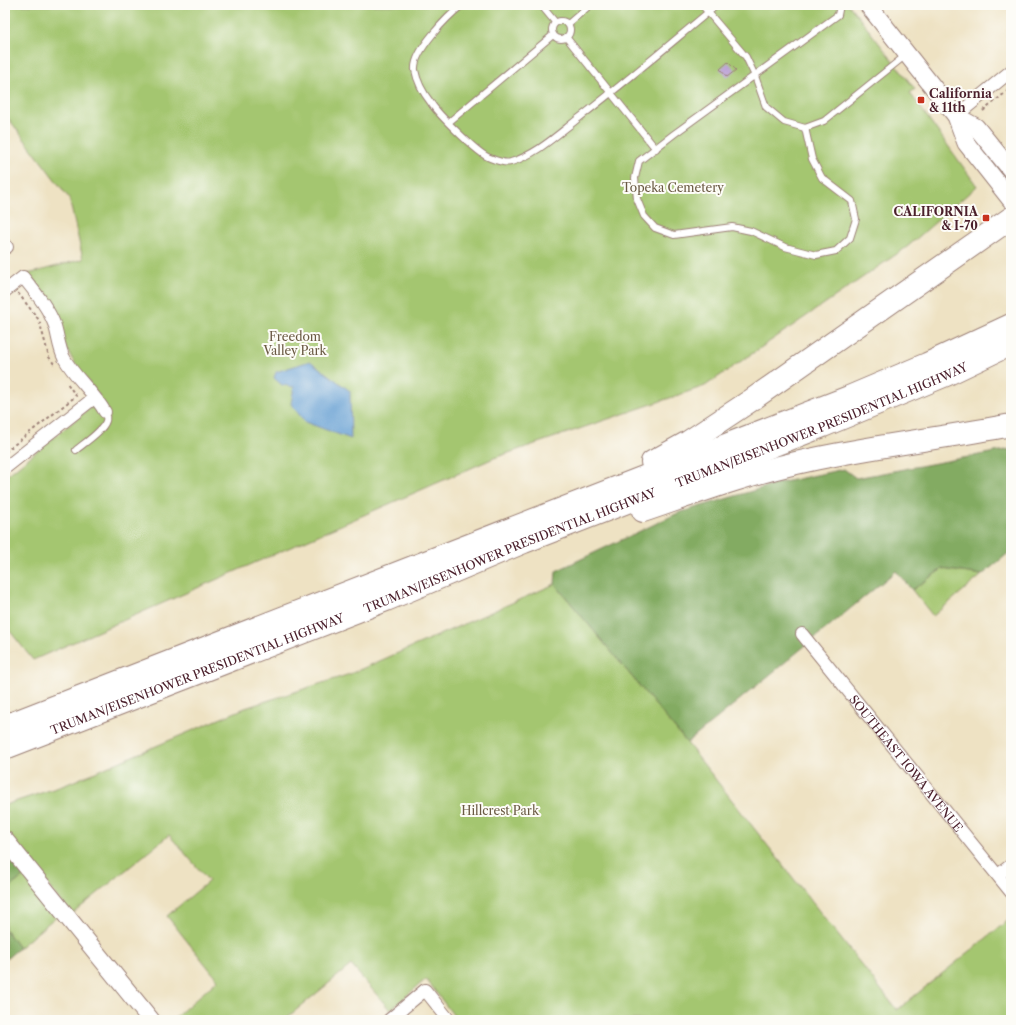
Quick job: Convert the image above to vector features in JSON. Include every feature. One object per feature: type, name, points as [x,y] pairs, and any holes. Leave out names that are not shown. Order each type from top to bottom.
[{"type":"highway","points":[[608,492],[630,473],[688,442],[756,396],[1011,218]]},
{"type":"highway","name":"TRUMAN/EISENHOWER PRESIDENTIAL HIGHWAY","points":[[5,726],[856,394],[927,364],[1011,325]]},
{"type":"highway","name":"TRUMAN/EISENHOWER PRESIDENTIAL HIGHWAY","points":[[5,748],[386,600],[524,542],[878,404],[1011,344]]},
{"type":"highway","points":[[386,600],[459,577],[530,550],[701,491],[762,472],[797,463],[897,443],[981,431],[1011,425]]},
{"type":"main road","points":[[868,5],[956,116],[966,143],[1011,200]]},
{"type":"main road","points":[[956,116],[976,127],[1011,170]]},
{"type":"main road","points":[[5,840],[151,1020]]},
{"type":"street","points":[[956,116],[1011,71]]},
{"type":"street","points":[[9,294],[23,277],[50,313],[55,326],[60,349],[70,369],[105,412]]},
{"type":"street","points":[[5,468],[94,398]]},
{"type":"street","name":"SOUTHEAST IOWA AVENUE","points":[[802,634],[1011,892]]},
{"type":"street","points":[[998,876],[1011,865]]},
{"type":"street","points":[[389,1020],[425,990],[449,1020]]},
{"type":"lane","points":[[462,5],[447,17],[430,37],[419,56],[415,69],[422,88],[431,104],[468,142],[489,158],[509,163],[530,154],[558,135],[612,93],[717,5]]},
{"type":"lane","points":[[541,5],[555,22]]},
{"type":"lane","points":[[568,24],[590,5]]},
{"type":"lane","points":[[702,5],[746,57],[755,76],[766,107],[784,122],[805,128],[824,121],[907,54]]},
{"type":"lane","points":[[805,128],[812,159],[822,178],[852,201],[856,219],[850,238],[836,251],[816,255],[786,247],[751,230],[732,227],[674,235],[655,228],[644,216],[637,198],[635,178],[640,162],[838,15],[840,5]]},
{"type":"lane","points":[[562,20],[568,24],[570,31],[566,37],[559,39],[553,35],[552,28],[555,22],[562,20]]},
{"type":"lane","points":[[449,122],[553,35]]},
{"type":"lane","points":[[566,37],[656,149]]},
{"type":"lane","points":[[76,450],[106,422],[107,417],[105,412]]},
{"type":"path","points":[[983,111],[1011,88]]},
{"type":"path","points":[[9,294],[18,293],[39,320],[49,357],[58,370]]},
{"type":"path","points":[[5,452],[76,396],[67,383]]},
{"type":"green space","points":[[5,5],[849,5],[915,89],[910,93],[977,186],[907,247],[705,386],[494,458],[33,660],[5,625],[5,477],[101,399],[74,362],[65,346],[56,312],[28,274],[83,259],[69,198],[5,114]]},
{"type":"green space","points":[[1011,449],[1011,551],[982,575],[942,569],[912,590],[896,571],[687,743],[555,584],[556,571],[678,513],[779,483],[844,469],[856,478]]},
{"type":"green space","points":[[942,569],[982,575],[933,616],[912,590]]},
{"type":"green space","name":"Hillcrest Park","points":[[555,584],[687,743],[897,1010],[1011,918],[1011,1020],[457,1020],[426,979],[390,1010],[351,965],[284,1020],[172,1020],[218,980],[167,916],[209,881],[169,835],[71,915],[5,831],[5,805],[65,785],[245,708],[350,674]]},
{"type":"green space","points":[[5,852],[25,875],[5,891]]},
{"type":"green space","points":[[25,875],[59,914],[19,948],[5,929],[5,891]]},
{"type":"green space","points":[[5,929],[19,948],[5,960]]},
{"type":"water","points":[[310,361],[350,391],[351,439],[305,422],[291,404],[294,387],[282,385],[274,378],[276,372]]},
{"type":"building","points":[[728,62],[736,70],[727,77],[720,69]]},
{"type":"place","name":"California & 11th","points":[[921,100]]},
{"type":"place","name":"CALIFORNIA & I-70","points":[[986,218]]},
{"type":"park label","name":"Topeka Cemetery","points":[[673,187]]},
{"type":"park label","name":"Freedom Valley Park","points":[[295,343]]}]
